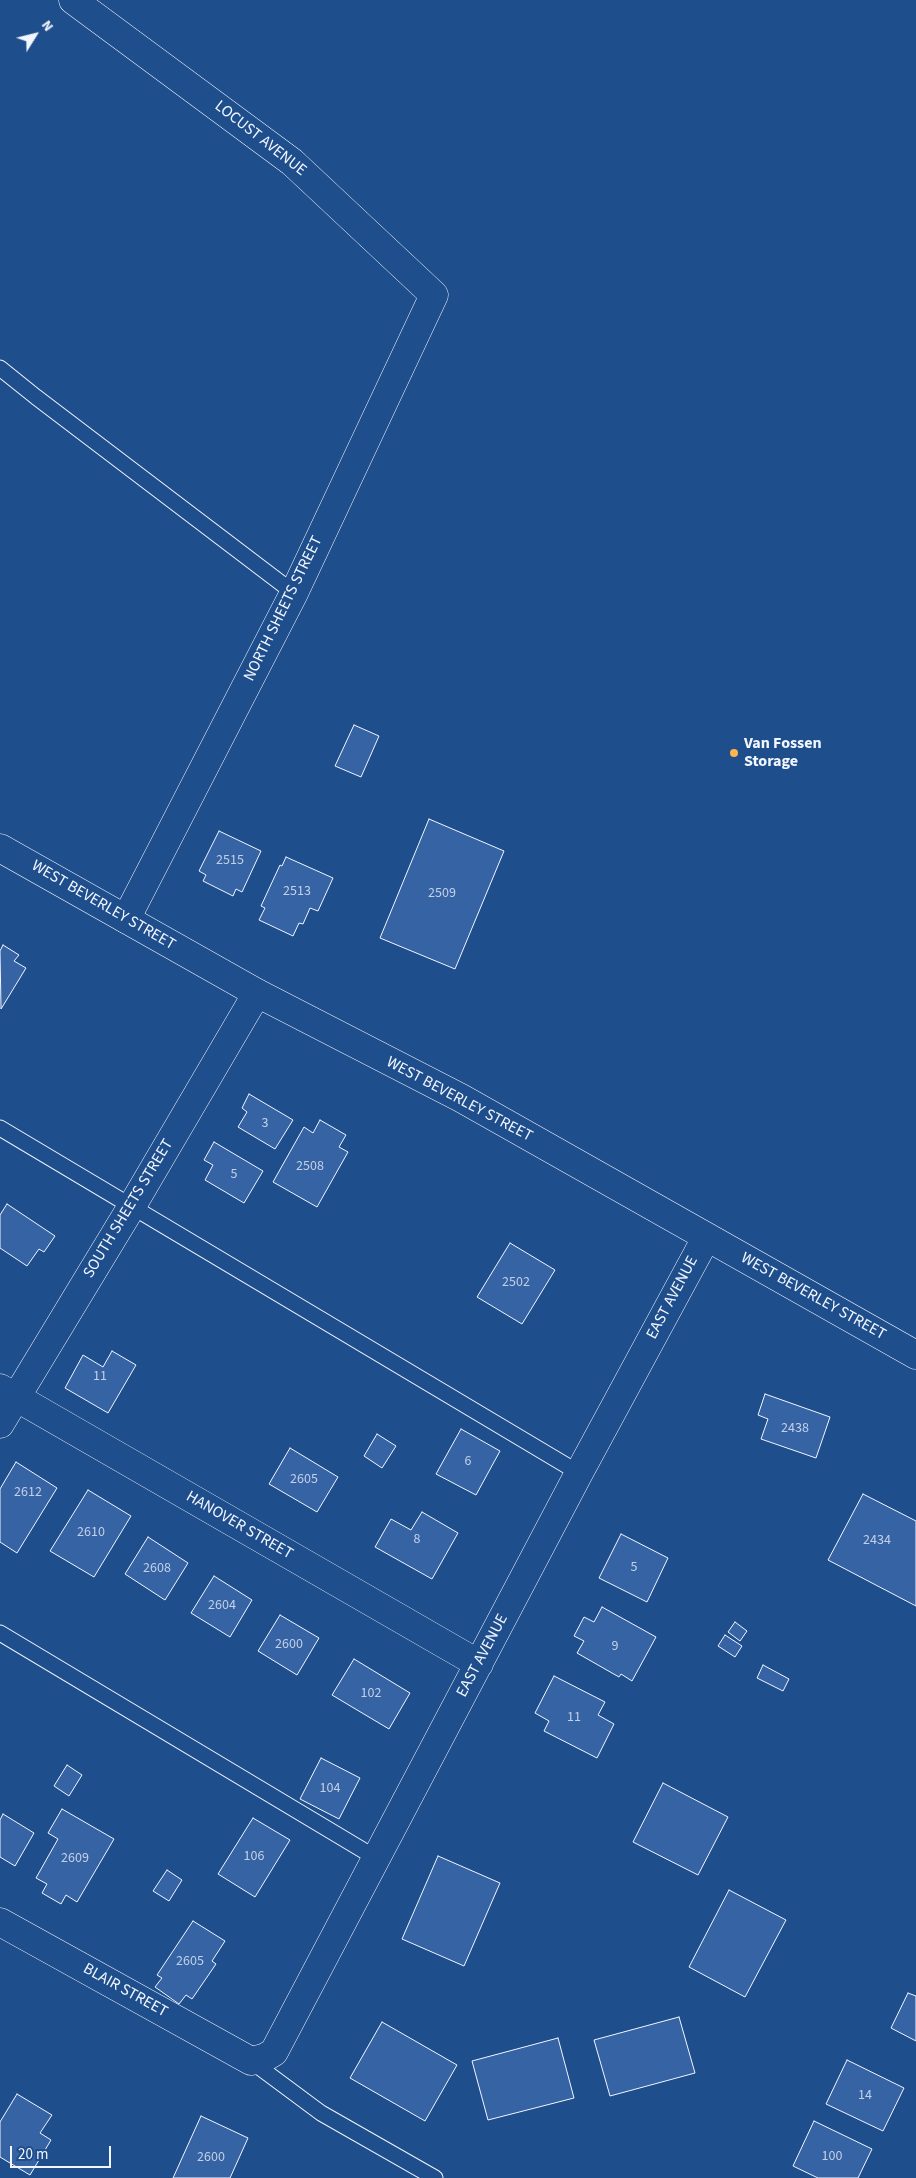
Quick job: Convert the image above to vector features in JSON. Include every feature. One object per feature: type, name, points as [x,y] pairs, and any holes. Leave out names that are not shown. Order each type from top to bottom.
[{"type":"street","name":"LOCUST AVENUE","points":[[73,0],[292,162],[434,295]]},
{"type":"street","name":"NORTH SHEETS STREET","points":[[126,919],[294,593],[434,295]]},
{"type":"street","name":"WEST BEVERLEY STREET","points":[[0,848],[257,994],[461,1098],[916,1355]]},
{"type":"street","name":"SOUTH SHEETS STREET","points":[[0,1424],[8,1392],[132,1206],[257,994]]},
{"type":"street","name":"EAST AVENUE","points":[[250,2061],[264,2058],[274,2052],[578,1473],[706,1238]]},
{"type":"street","name":"HANOVER STREET","points":[[8,1392],[479,1664]]},
{"type":"street","name":"BLAIR STREET","points":[[0,1922],[250,2061]]},
{"type":"lane","points":[[0,368],[294,593]]},
{"type":"lane","points":[[0,1128],[578,1473]]},
{"type":"lane","points":[[0,1633],[376,1858]]},
{"type":"lane","points":[[250,2061],[321,2113],[435,2178]]},
{"type":"building","points":[[354,725],[379,736],[361,777],[335,766]]},
{"type":"building","points":[[429,819],[504,851],[455,969],[380,938]]},
{"type":"building","points":[[219,831],[261,851],[242,892],[236,889],[233,896],[203,881],[206,875],[199,871]]},
{"type":"building","points":[[286,857],[333,878],[318,911],[310,908],[303,924],[299,923],[293,936],[259,920],[265,908],[261,906],[280,865],[282,866]]},
{"type":"building","points":[[3,945],[19,955],[14,961],[26,968],[1,1009],[0,951]]},
{"type":"building","points":[[249,1094],[293,1120],[275,1149],[238,1127],[247,1112],[242,1108]]},
{"type":"building","points":[[320,1120],[346,1135],[339,1147],[348,1152],[317,1207],[273,1182],[304,1127],[313,1133]]},
{"type":"building","points":[[214,1142],[263,1171],[244,1203],[205,1180],[213,1165],[204,1160]]},
{"type":"building","points":[[7,1204],[55,1236],[44,1252],[39,1249],[27,1266],[0,1248],[0,1215]]},
{"type":"building","points":[[510,1243],[555,1270],[522,1324],[477,1297]]},
{"type":"building","points":[[112,1351],[136,1365],[108,1413],[65,1388],[83,1355],[103,1367]]},
{"type":"building","points":[[765,1394],[830,1417],[816,1458],[761,1439],[768,1419],[758,1415]]},
{"type":"building","points":[[461,1429],[500,1451],[476,1495],[436,1474]]},
{"type":"building","points":[[377,1434],[396,1446],[382,1468],[364,1456]]},
{"type":"building","points":[[290,1448],[338,1477],[317,1512],[269,1484]]},
{"type":"building","points":[[16,1462],[57,1488],[17,1553],[0,1542],[0,1489]]},
{"type":"building","points":[[88,1490],[131,1516],[94,1577],[50,1551]]},
{"type":"building","points":[[863,1494],[916,1521],[916,1606],[828,1560]]},
{"type":"building","points":[[422,1512],[458,1533],[432,1579],[375,1547],[391,1519],[411,1530]]},
{"type":"building","points":[[621,1534],[668,1558],[647,1602],[599,1578]]},
{"type":"building","points":[[148,1537],[188,1563],[165,1600],[125,1574]]},
{"type":"building","points":[[214,1576],[252,1600],[230,1637],[191,1613]]},
{"type":"building","points":[[602,1607],[656,1637],[632,1681],[621,1674],[619,1677],[577,1653],[584,1641],[574,1636],[584,1617],[594,1622]]},
{"type":"building","points":[[280,1615],[319,1638],[297,1675],[258,1651]]},
{"type":"building","points":[[735,1622],[747,1631],[740,1641],[728,1632]]},
{"type":"building","points":[[725,1635],[742,1646],[735,1657],[718,1646]]},
{"type":"building","points":[[354,1659],[410,1693],[389,1729],[332,1695]]},
{"type":"building","points":[[763,1665],[789,1679],[783,1691],[757,1678]]},
{"type":"building","points":[[554,1676],[605,1702],[598,1715],[614,1724],[597,1758],[544,1731],[549,1721],[535,1713]]},
{"type":"building","points":[[321,1758],[360,1778],[339,1819],[300,1799]]},
{"type":"building","points":[[67,1765],[82,1775],[69,1796],[54,1786]]},
{"type":"building","points":[[663,1783],[728,1817],[698,1875],[633,1842]]},
{"type":"building","points":[[62,1809],[114,1839],[77,1902],[66,1895],[61,1904],[42,1893],[47,1884],[36,1878],[58,1839],[48,1833]]},
{"type":"building","points":[[3,1814],[34,1833],[15,1866],[0,1857],[0,1820]]},
{"type":"building","points":[[253,1818],[290,1840],[255,1897],[218,1874]]},
{"type":"building","points":[[438,1856],[500,1883],[464,1966],[402,1939]]},
{"type":"building","points":[[167,1870],[182,1880],[169,1901],[153,1891]]},
{"type":"building","points":[[729,1890],[786,1920],[745,1997],[689,1967]]},
{"type":"building","points":[[193,1921],[225,1941],[212,1961],[216,1964],[192,1999],[186,1995],[179,2004],[155,1987],[162,1978],[157,1975]]},
{"type":"building","points":[[908,1993],[916,1996],[916,2041],[891,2028]]},
{"type":"building","points":[[679,2017],[695,2073],[610,2096],[594,2040]]},
{"type":"building","points":[[382,2022],[457,2065],[425,2121],[350,2078]]},
{"type":"building","points":[[558,2038],[574,2098],[488,2120],[472,2061]]},
{"type":"building","points":[[847,2060],[904,2088],[883,2131],[826,2104]]},
{"type":"building","points":[[17,2094],[52,2115],[40,2133],[51,2140],[30,2175],[0,2157],[0,2122]]},
{"type":"building","points":[[201,2116],[248,2138],[230,2178],[173,2178]]},
{"type":"building","points":[[814,2121],[872,2149],[858,2178],[818,2178],[793,2166]]},
{"type":"place","name":"Van Fossen Storage","points":[[734,753]]}]
